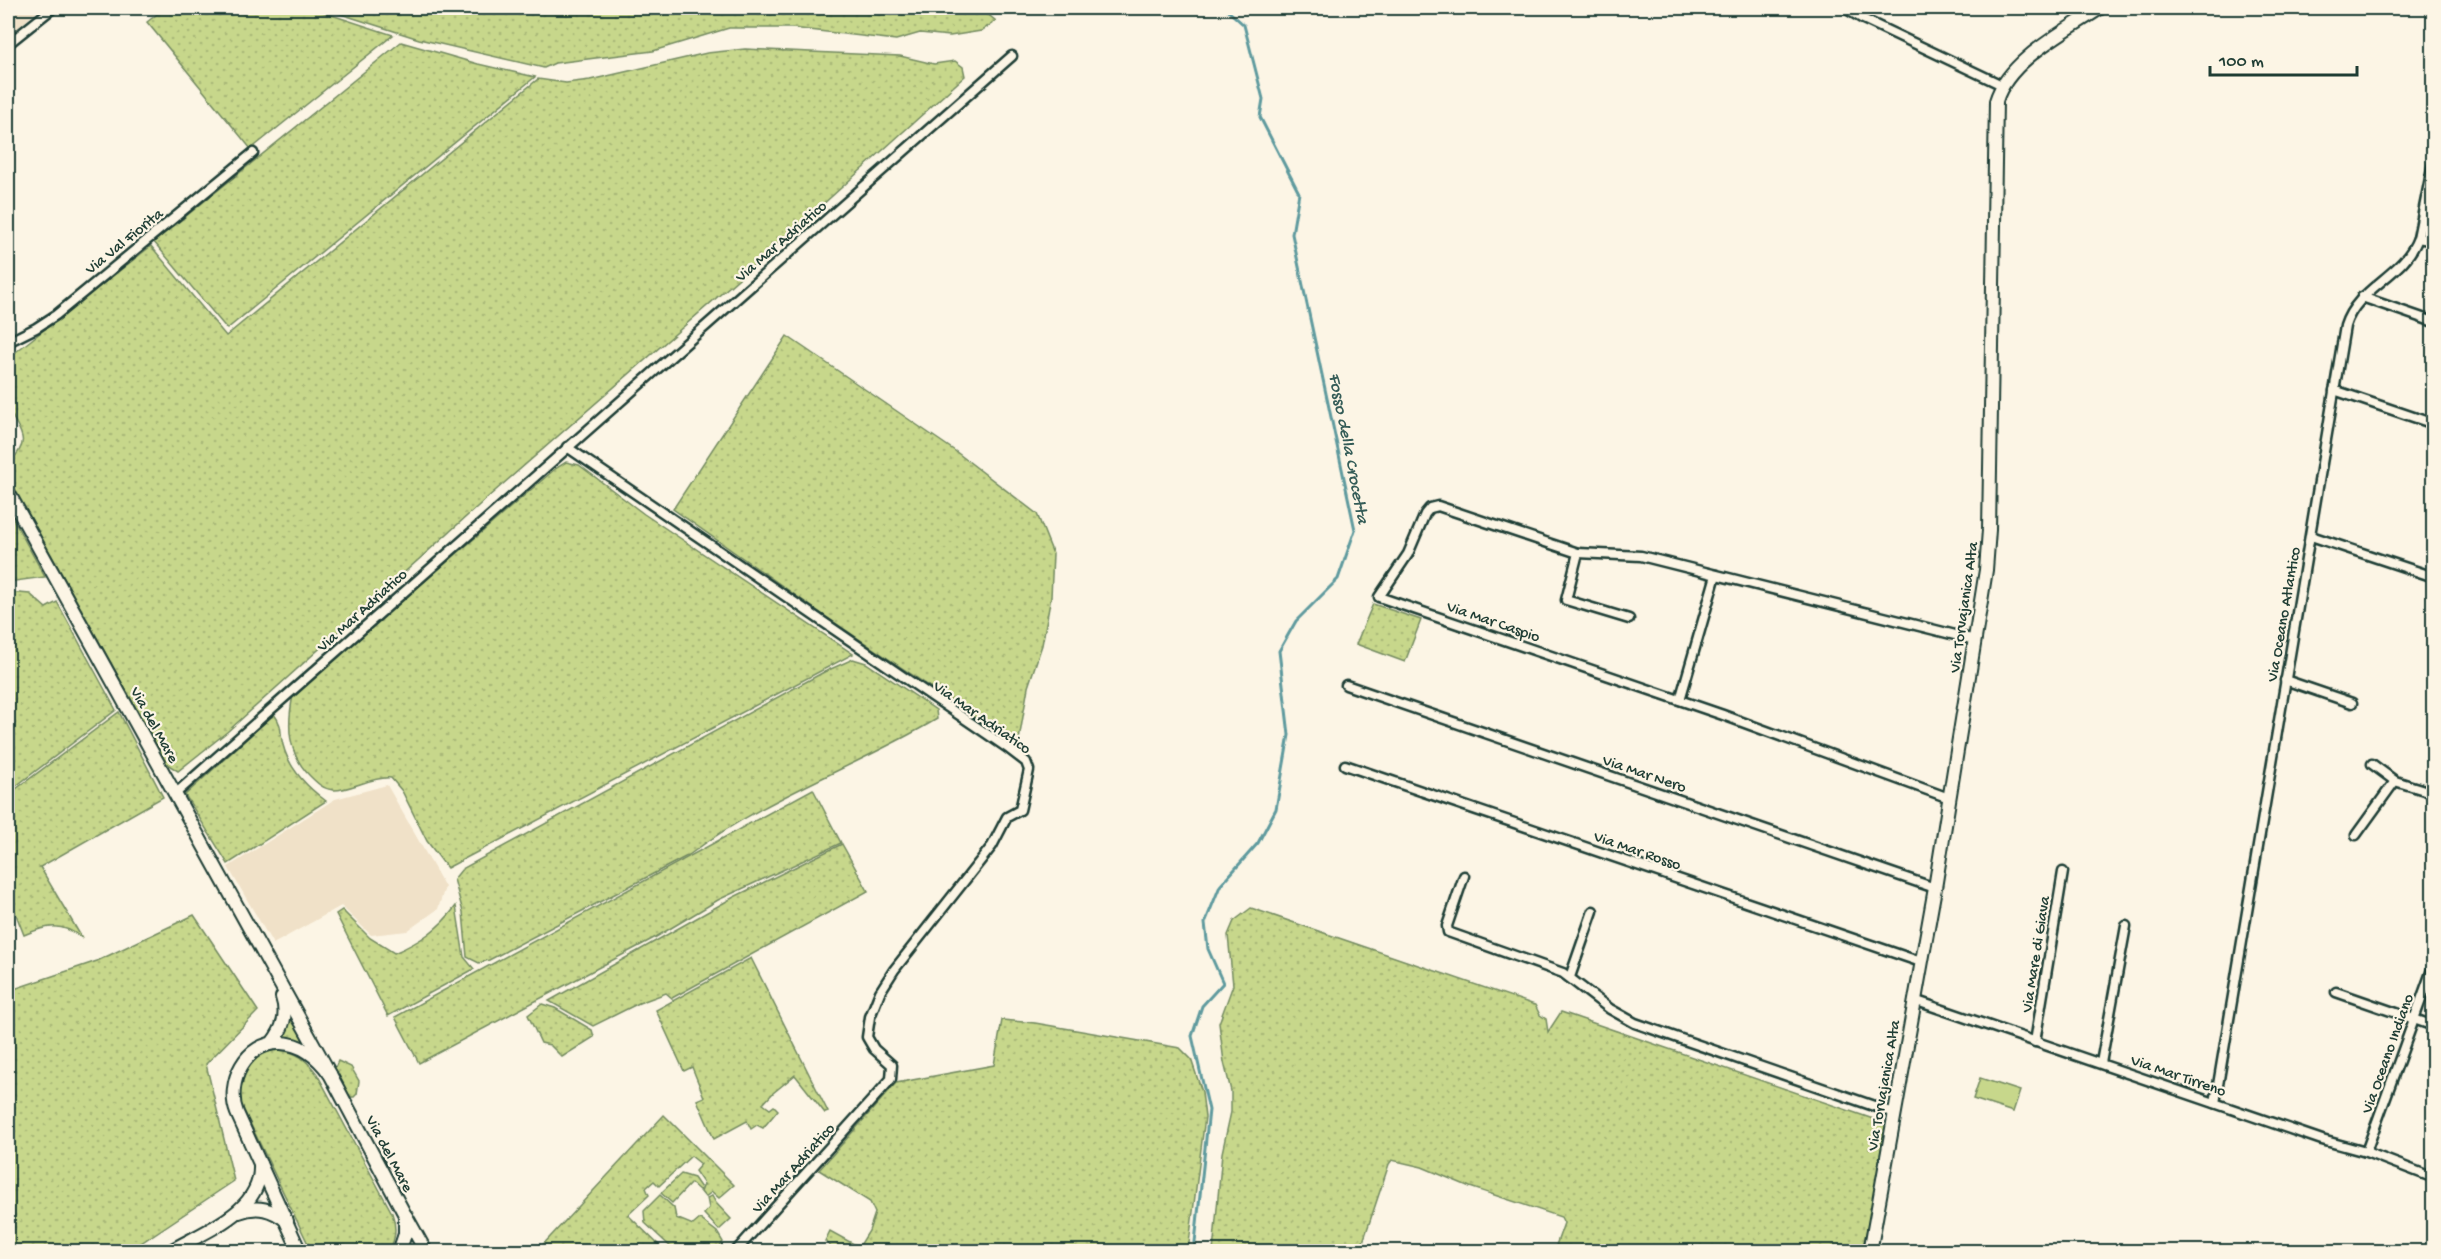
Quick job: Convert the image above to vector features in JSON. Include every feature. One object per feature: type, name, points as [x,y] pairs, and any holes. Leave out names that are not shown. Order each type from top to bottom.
[{"type":"street","points":[[8,44],[53,8]]},
{"type":"street","points":[[1845,8],[1863,20],[2002,85]]},
{"type":"street","name":"Via Torvajanica Alta","points":[[1870,1251],[1935,888],[1986,570],[1989,530],[1995,111],[2002,85],[2025,60],[2095,9]]},
{"type":"street","name":"Via Mar Adriatico","points":[[175,794],[1012,56]]},
{"type":"street","name":"Via Val Fiorita","points":[[8,342],[56,315],[253,153]]},
{"type":"street","name":"Via Oceano Atlantico","points":[[2215,1103],[2345,326],[2351,312],[2362,297],[2404,261],[2418,238],[2433,163]]},
{"type":"street","points":[[2418,238],[2433,241]]},
{"type":"street","points":[[2362,297],[2433,322]]},
{"type":"street","points":[[2334,390],[2433,424]]},
{"type":"street","name":"Via Mar Adriatico","points":[[567,447],[1009,749],[1026,762],[1029,770],[1020,810],[1007,817],[992,846],[894,970],[878,997],[868,1024],[867,1037],[874,1049],[890,1062],[893,1070],[891,1079],[735,1251]]},
{"type":"street","name":"Via del Mare","points":[[8,492],[426,1251]]},
{"type":"street","name":"Via Mar Caspio","points":[[1578,553],[1440,507],[1433,507],[1425,514],[1404,561],[1379,597],[1680,700],[1949,798]]},
{"type":"street","points":[[2310,536],[2433,577]]},
{"type":"street","points":[[1629,619],[1566,600],[1578,553],[1641,556],[1976,640]]},
{"type":"street","points":[[1680,700],[1716,575]]},
{"type":"street","points":[[2285,680],[2352,703]]},
{"type":"street","name":"Via Mar Nero","points":[[1346,685],[1935,888]]},
{"type":"street","points":[[2372,764],[2396,781],[2433,793]]},
{"type":"street","name":"Via Mar Rosso","points":[[1345,765],[1922,962]]},
{"type":"street","points":[[2356,835],[2396,781]]},
{"type":"street","name":"Via Mare di Giava","points":[[2035,1042],[2063,872]]},
{"type":"street","points":[[1464,876],[1447,926],[1449,932],[1560,971],[1610,1009],[1632,1022],[1894,1113]]},
{"type":"street","points":[[1570,977],[1593,911]]},
{"type":"street","points":[[2101,1063],[2126,926]]},
{"type":"street","name":"Via Oceano Indiano","points":[[2366,1152],[2433,964]]},
{"type":"street","name":"Via del Mare","points":[[272,1043],[283,1024],[285,1012],[273,973]]},
{"type":"street","points":[[2336,992],[2433,1026]]},
{"type":"street","name":"Via Mar Tirreno","points":[[1914,1000],[2322,1140],[2366,1152],[2433,1178]]},
{"type":"street","points":[[272,1043],[258,1050],[246,1060],[236,1075],[232,1088],[235,1108],[300,1251]]},
{"type":"street","name":"Via del Mare","points":[[272,1043],[303,1048],[317,1058],[330,1074]]},
{"type":"street","points":[[238,1212],[249,1202],[256,1190],[260,1178],[259,1160]]},
{"type":"street","points":[[169,1251],[238,1212],[251,1208],[261,1208],[275,1213],[289,1223]]},
{"type":"street","name":"Via del Mare","points":[[399,1251],[405,1234],[405,1215]]},
{"type":"shaded area","points":[[8,8],[41,8],[8,36]]},
{"type":"shaded area","points":[[387,785],[445,887],[438,909],[407,931],[371,935],[341,906],[273,944],[228,867],[335,799]]},
{"type":"green space","points":[[165,8],[310,8],[393,35],[251,149],[147,22]]},
{"type":"green space","points":[[322,8],[980,8],[996,21],[981,31],[950,36],[920,33],[896,40],[792,28],[729,28],[653,51],[555,63],[544,68],[419,39]]},
{"type":"green space","points":[[401,42],[478,64],[535,77],[227,329],[154,242]]},
{"type":"green space","points":[[745,49],[900,56],[934,64],[955,61],[963,67],[965,76],[800,225],[487,498],[227,732],[178,771],[167,764],[11,482],[10,462],[21,446],[22,440],[7,401],[8,358],[151,246],[226,336],[538,79],[566,83],[590,80],[707,53]]},
{"type":"green space","points":[[787,336],[955,451],[1037,514],[1053,554],[1051,597],[1042,645],[1028,687],[1018,746],[822,614],[673,509]]},
{"type":"green space","points":[[566,462],[579,465],[644,514],[853,654],[447,868],[427,841],[402,791],[391,778],[377,779],[333,790],[323,787],[310,776],[302,767],[293,748],[290,717],[293,695],[555,469]]},
{"type":"green space","points":[[8,510],[45,577],[8,582]]},
{"type":"green space","points":[[8,592],[30,594],[46,608],[57,602],[116,710],[8,792]]},
{"type":"green space","points":[[1373,604],[1421,620],[1405,662],[1356,644]]},
{"type":"green space","points":[[853,659],[866,663],[936,710],[937,719],[748,816],[689,855],[489,960],[479,963],[467,957],[463,912],[454,879],[462,869],[824,672]]},
{"type":"green space","points":[[119,712],[163,797],[40,867],[82,938],[61,927],[47,927],[24,935],[8,894],[8,795]]},
{"type":"green space","points":[[274,714],[280,726],[286,754],[294,770],[312,790],[326,801],[228,864],[185,795]]},
{"type":"green space","points":[[813,789],[841,843],[718,900],[656,937],[419,1063],[395,1017]]},
{"type":"green space","points":[[842,844],[868,891],[672,998],[666,993],[639,1003],[593,1026],[549,1001],[734,897]]},
{"type":"green space","points":[[456,906],[464,957],[474,969],[388,1016],[336,914],[342,910],[370,938],[394,953],[428,934]]},
{"type":"green space","points":[[1251,908],[1535,1005],[1540,1015],[1546,1019],[1548,1032],[1561,1012],[1879,1121],[1890,1128],[1862,1251],[1554,1251],[1564,1223],[1561,1217],[1470,1187],[1422,1167],[1392,1160],[1360,1251],[1213,1252],[1222,1153],[1231,1112],[1231,1091],[1224,1062],[1219,1023],[1233,985],[1228,935],[1234,921]]},
{"type":"green space","points":[[194,915],[258,1011],[206,1064],[234,1181],[129,1251],[8,1251],[8,991],[97,961]]},
{"type":"green space","points":[[751,958],[828,1112],[825,1113],[795,1075],[763,1104],[770,1109],[774,1106],[778,1110],[763,1128],[757,1125],[751,1129],[747,1121],[714,1139],[697,1100],[704,1097],[692,1067],[684,1071],[656,1010]]},
{"type":"green space","points":[[542,1004],[555,1008],[592,1030],[594,1037],[562,1057],[550,1045],[541,1043],[528,1015]]},
{"type":"green space","points":[[292,1015],[311,1049],[277,1039]]},
{"type":"green space","points":[[1002,1020],[1035,1023],[1180,1048],[1191,1059],[1202,1092],[1205,1117],[1188,1251],[832,1251],[825,1241],[830,1231],[859,1247],[869,1231],[875,1213],[870,1202],[819,1170],[896,1083],[994,1065]]},
{"type":"green space","points":[[279,1050],[301,1057],[317,1074],[392,1213],[395,1233],[389,1251],[311,1250],[239,1100],[241,1082],[248,1066],[260,1055]]},
{"type":"green space","points":[[338,1061],[351,1067],[359,1081],[357,1094],[354,1097],[348,1097],[335,1068]]},
{"type":"green space","points":[[1980,1078],[2020,1091],[2013,1112],[1973,1099]]},
{"type":"green space","points":[[664,1115],[734,1185],[719,1198],[712,1192],[705,1197],[701,1192],[704,1184],[695,1171],[701,1164],[691,1156],[659,1186],[654,1181],[646,1188],[649,1195],[628,1215],[665,1251],[537,1251]]},
{"type":"green space","points":[[681,1174],[694,1178],[701,1188],[700,1191],[691,1183],[672,1203],[661,1193]]},
{"type":"green space","points":[[660,1195],[674,1208],[676,1218],[693,1225],[700,1219],[717,1232],[723,1242],[717,1251],[675,1251],[645,1223],[644,1211]]},
{"type":"green space","points":[[712,1196],[731,1219],[719,1230],[704,1214],[709,1208],[707,1198]]},
{"type":"waterway","name":"Fosso della Crocetta","points":[[1194,1252],[1209,1110],[1192,1036],[1202,1006],[1223,983],[1208,949],[1205,923],[1220,886],[1258,843],[1276,809],[1289,735],[1279,651],[1296,621],[1338,579],[1355,530],[1292,234],[1299,193],[1260,117],[1263,99],[1244,25],[1225,8]]}]
